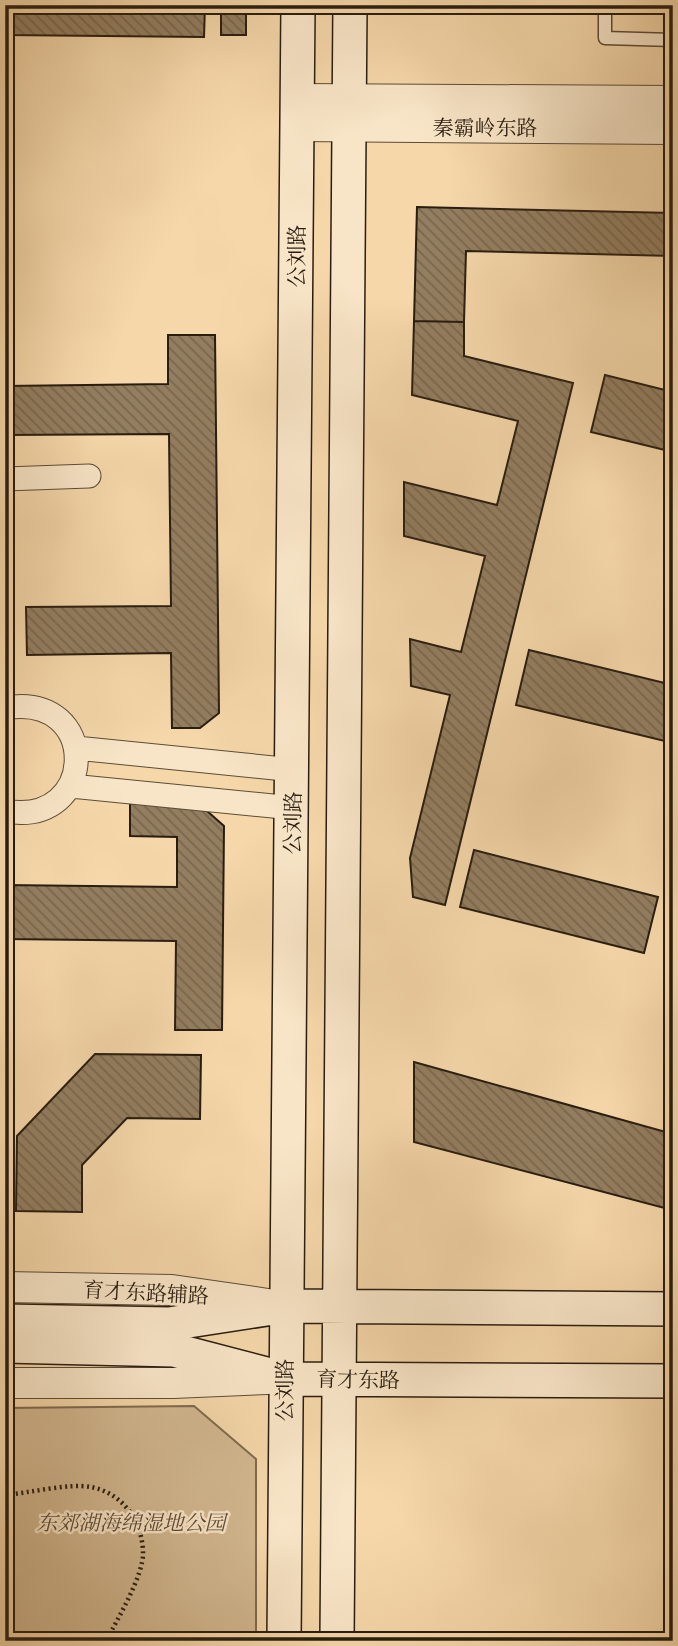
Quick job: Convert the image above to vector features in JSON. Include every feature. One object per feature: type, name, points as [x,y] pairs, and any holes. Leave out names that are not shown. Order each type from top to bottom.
[{"type":"main road","name":"公刘路","points":[[284,1641],[299,5]]},
{"type":"main road","points":[[337,1641],[350,5]]},
{"type":"main road","points":[[5,1321],[169,1324],[286,1306],[673,1309]]},
{"type":"main road","name":"育才东路","points":[[5,1346],[174,1350],[285,1379],[673,1381]]},
{"type":"street","name":"秦霸岭东路","points":[[349,113],[673,101]]},
{"type":"street","name":"秦霸岭东路","points":[[298,112],[673,129]]},
{"type":"street","points":[[5,479],[89,477]]},
{"type":"street","points":[[5,708],[22,705],[41,707],[57,717],[69,731],[76,748],[76,774],[71,786],[58,800],[43,810],[24,814],[5,811]]},
{"type":"street","points":[[76,748],[294,770]]},
{"type":"street","points":[[71,786],[293,808]]},
{"type":"street","name":"育才东路辅路","points":[[5,1287],[172,1290],[286,1306]]},
{"type":"street","points":[[5,1383],[173,1384],[285,1379]]},
{"type":"lane","points":[[605,5],[605,38],[673,40]]},
{"type":"path","points":[[5,1495],[89,1486],[119,1496],[135,1519],[144,1553],[129,1599],[106,1641]]},
{"type":"green space","name":"东郊湖海绵湿地公园","points":[[194,1406],[256,1459],[256,1641],[5,1641],[5,1408]]},
{"type":"building","points":[[5,5],[205,5],[204,37],[5,35]]},
{"type":"building","points":[[221,5],[246,5],[246,35],[221,35]]},
{"type":"building","points":[[417,207],[673,213],[673,256],[466,251],[464,322],[414,321]]},
{"type":"building","points":[[414,321],[464,322],[464,356],[573,383],[445,905],[413,897],[410,858],[450,695],[411,686],[410,639],[461,652],[485,556],[404,536],[404,482],[497,505],[518,421],[412,395]]},
{"type":"building","points":[[168,335],[215,335],[219,713],[200,728],[172,728],[171,653],[27,655],[26,607],[171,606],[169,434],[5,435],[5,386],[168,384]]},
{"type":"building","points":[[605,375],[673,392],[673,452],[591,432]]},
{"type":"building","points":[[529,650],[673,685],[673,743],[516,705]]},
{"type":"building","points":[[130,802],[198,803],[224,826],[222,1030],[175,1030],[176,941],[5,939],[5,885],[177,887],[177,837],[130,836]]},
{"type":"building","points":[[474,850],[658,897],[644,953],[460,907]]},
{"type":"building","points":[[95,1054],[201,1055],[200,1119],[127,1118],[82,1165],[82,1212],[16,1211],[17,1136]]},
{"type":"building","points":[[414,1062],[673,1134],[672,1210],[414,1142]]}]
